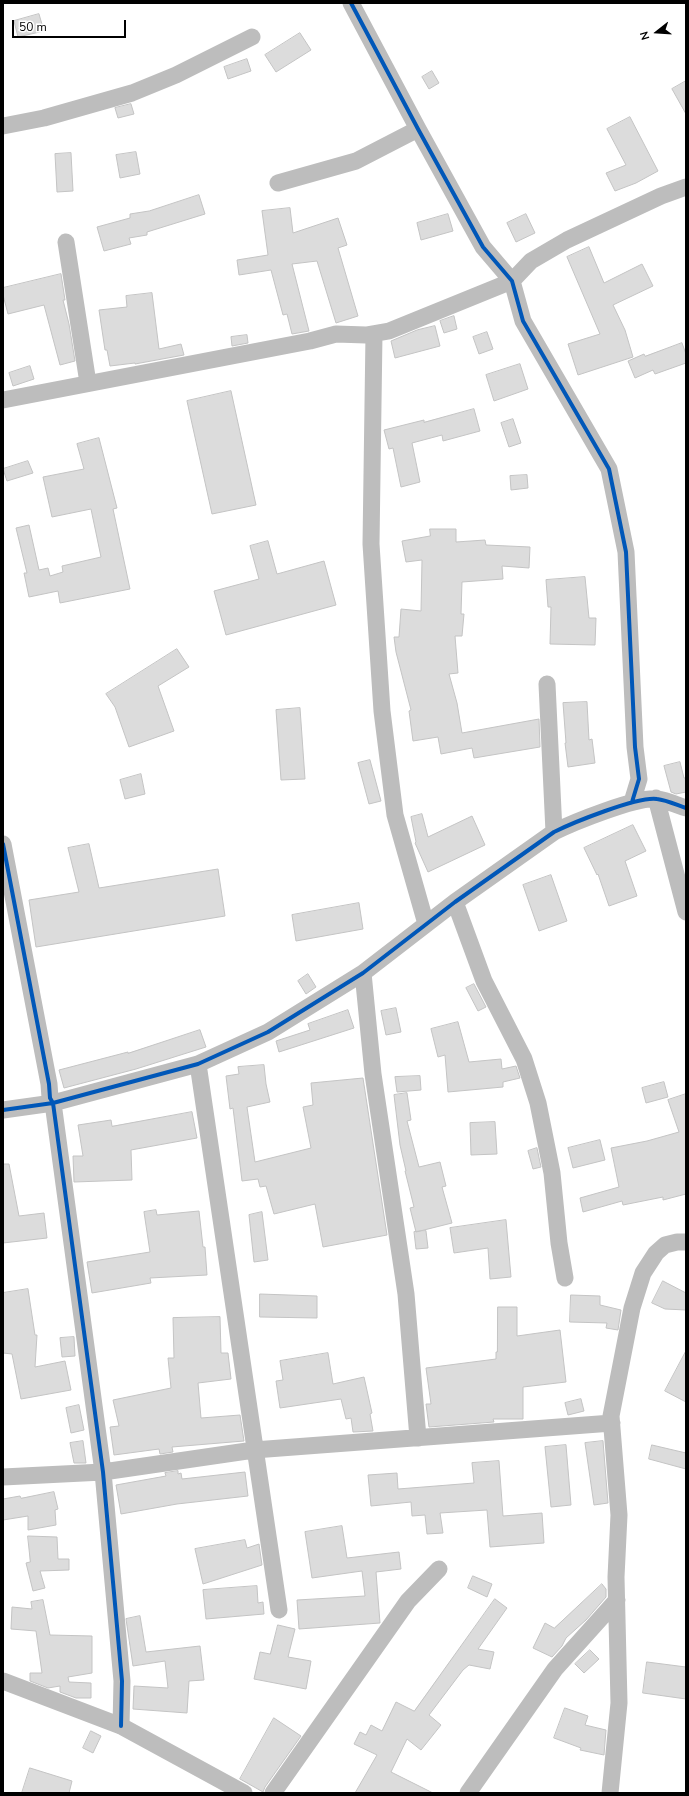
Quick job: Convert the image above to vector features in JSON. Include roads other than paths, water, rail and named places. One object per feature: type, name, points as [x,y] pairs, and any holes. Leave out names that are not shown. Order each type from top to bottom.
[{"type":"street","points":[[351,3],[483,247],[512,281],[523,321],[609,469],[626,552],[635,747],[639,779],[632,802]]},
{"type":"street","points":[[3,126],[44,118],[132,92],[176,76],[252,37]]},
{"type":"street","points":[[278,183],[356,161],[418,129]]},
{"type":"street","points":[[3,400],[310,341],[336,334],[366,335],[389,331],[512,281],[531,261],[567,240],[661,196],[686,187]]},
{"type":"street","points":[[66,242],[88,384]]},
{"type":"street","points":[[374,334],[371,544],[382,711],[395,814],[426,924]]},
{"type":"street","points":[[547,684],[554,832]]},
{"type":"street","points":[[656,798],[686,912]]},
{"type":"street","points":[[3,1110],[53,1103],[198,1064],[268,1032],[363,973],[455,902],[554,832],[568,825],[632,802],[656,798],[686,808]]},
{"type":"street","points":[[3,844],[49,1084],[50,1098],[53,1103],[103,1472],[122,1681],[122,1726]]},
{"type":"street","points":[[455,902],[484,981],[524,1059],[538,1102],[552,1173],[559,1243],[565,1278]]},
{"type":"street","points":[[363,973],[373,1074],[406,1294],[418,1438]]},
{"type":"street","points":[[198,1064],[254,1450],[279,1610]]},
{"type":"street","points":[[610,1793],[619,1703],[617,1600],[619,1515],[611,1416],[632,1308],[643,1273],[656,1253],[665,1245],[676,1242],[686,1242]]},
{"type":"street","points":[[3,1477],[103,1472],[254,1450],[612,1422]]},
{"type":"street","points":[[273,1793],[408,1601],[439,1569]]},
{"type":"street","points":[[468,1793],[555,1669],[617,1600]]},
{"type":"street","points":[[3,1681],[122,1726],[244,1793]]}]
